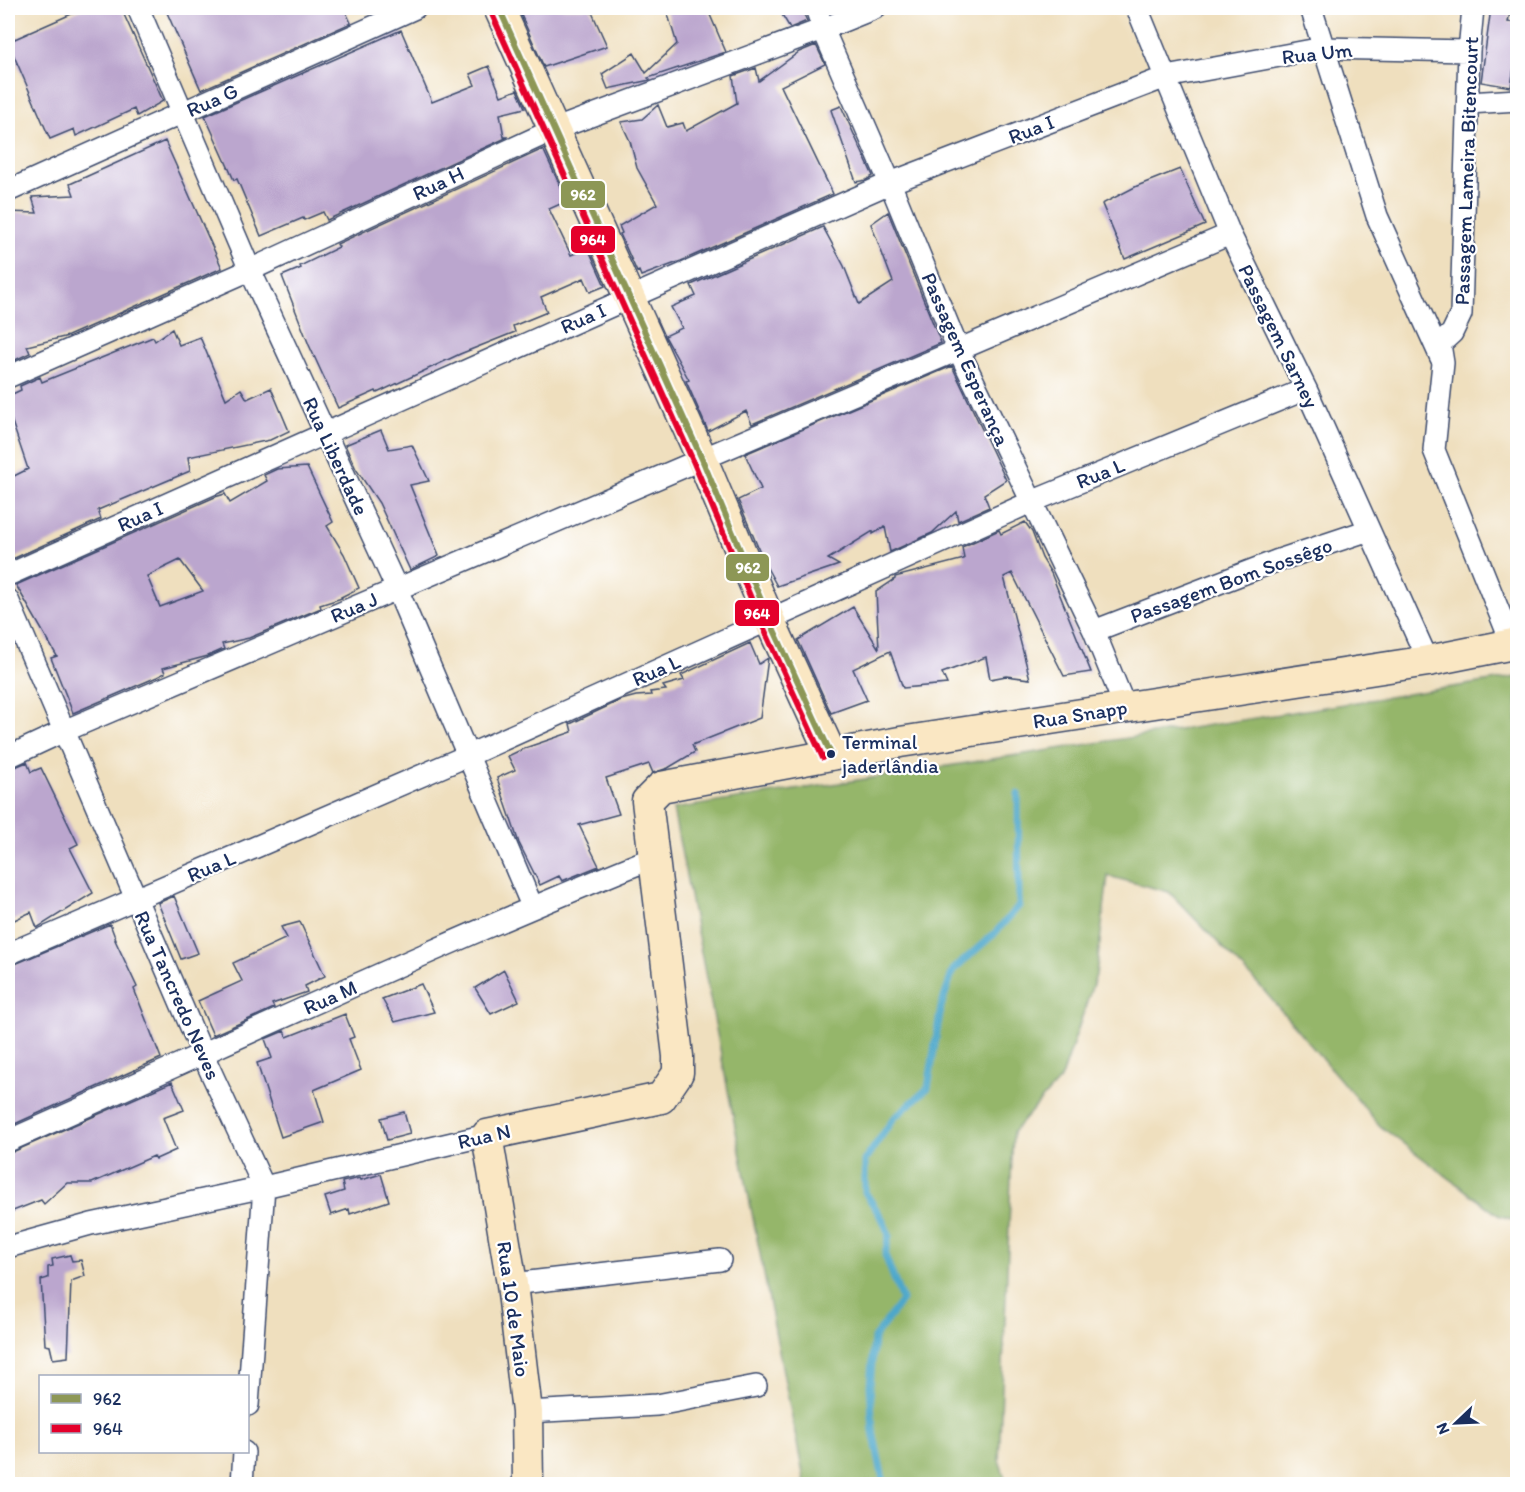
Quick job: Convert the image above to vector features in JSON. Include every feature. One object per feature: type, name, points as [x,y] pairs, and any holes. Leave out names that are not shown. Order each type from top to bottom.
[{"type":"main road","points":[[499,8],[702,459],[769,620],[831,754]]},
{"type":"main road","name":"Rua Snapp","points":[[648,798],[661,787],[831,754],[1428,661],[1515,644]]},
{"type":"main road","name":"Rua N","points":[[487,1135],[661,1098],[678,1073],[678,1056],[648,798]]},
{"type":"main road","name":"Rua 10 de Maio","points":[[487,1135],[512,1284],[527,1412],[528,1485]]},
{"type":"street","name":"Rua Liberdade","points":[[138,8],[250,270],[397,589],[532,906]]},
{"type":"street","name":"Rua G","points":[[8,191],[415,8]]},
{"type":"street","name":"Passagem Esperança","points":[[816,8],[958,349],[1094,631],[1125,707]]},
{"type":"street","name":"Rua H","points":[[8,376],[250,270],[553,130],[875,8]]},
{"type":"street","name":"Passagem Sarney","points":[[1137,8],[1230,234],[1305,389],[1428,661]]},
{"type":"street","name":"Passagem Lameira Bitencourt","points":[[1311,8],[1377,216],[1443,363]]},
{"type":"street","name":"Passagem Lameira Bitencourt","points":[[1473,8],[1469,51],[1461,314],[1452,333],[1440,344],[1443,363],[1434,450],[1515,644]]},
{"type":"street","name":"Rua Um","points":[[1166,77],[1323,48],[1469,51]]},
{"type":"street","name":"Rua I","points":[[8,575],[890,183],[1166,77]]},
{"type":"street","points":[[1468,103],[1518,100]]},
{"type":"street","points":[[702,459],[1230,234]]},
{"type":"street","name":"Rua L","points":[[8,954],[469,755],[1031,502],[1305,389]]},
{"type":"street","name":"Rua J","points":[[8,757],[702,459]]},
{"type":"street","name":"Passagem Bom Sossêgo","points":[[1094,631],[1276,561],[1369,530]]},
{"type":"street","name":"Rua Tancredo Neves","points":[[8,600],[203,1055],[264,1187],[249,1391]]},
{"type":"street","name":"Rua M","points":[[8,1141],[532,906],[654,857]]},
{"type":"street","name":"Rua N","points":[[8,1247],[91,1224],[264,1187],[487,1135]]},
{"type":"street","points":[[512,1284],[720,1260]]},
{"type":"street","points":[[527,1412],[657,1405],[756,1386]]},
{"type":"street","points":[[242,1485],[244,1453]]},
{"type":"green space","points":[[1517,677],[1517,1221],[1498,1215],[1380,1126],[1260,986],[1169,892],[1108,876],[1096,975],[1062,1077],[1013,1132],[999,1460],[1007,1484],[805,1484],[673,809]]},
{"type":"building","points":[[85,8],[121,8],[163,101],[137,116],[134,109],[76,136],[74,129],[50,139],[8,42]]},
{"type":"building","points":[[165,8],[344,8],[351,23],[201,90]]},
{"type":"building","points":[[518,8],[590,8],[607,46],[544,67]]},
{"type":"building","points":[[666,8],[707,8],[726,52],[648,78],[650,80],[608,89],[602,74],[634,53],[646,73],[677,44]]},
{"type":"building","points":[[778,8],[801,8],[807,21],[790,28]]},
{"type":"building","points":[[1491,8],[1511,8],[1508,22],[1518,23],[1511,87],[1481,82]]},
{"type":"building","points":[[401,30],[432,102],[475,85],[470,74],[489,66],[501,96],[517,90],[525,108],[500,114],[504,137],[508,137],[327,220],[323,212],[261,236],[237,179],[234,180],[205,116]]},
{"type":"building","points":[[816,45],[825,64],[781,86],[833,194],[681,261],[641,276],[620,234],[622,233],[619,226],[657,204],[637,168],[630,141],[621,122],[642,119],[658,105],[667,127],[683,123],[686,131],[737,103],[733,76],[756,68],[759,81],[799,52]]},
{"type":"building","points":[[841,106],[873,176],[866,180],[856,182],[831,110]]},
{"type":"building","points":[[165,141],[222,268],[68,336],[27,346],[30,353],[11,362],[8,353],[8,212],[37,213],[32,197],[74,195],[70,184]]},
{"type":"building","points":[[543,149],[567,201],[549,209],[571,255],[588,248],[605,286],[590,292],[584,278],[541,297],[547,312],[513,326],[515,332],[338,408],[309,345],[282,276],[339,247],[337,244]]},
{"type":"building","points":[[1180,169],[1205,225],[1125,259],[1102,204],[1137,186]]},
{"type":"building","points":[[888,212],[941,343],[752,424],[746,411],[708,431],[686,381],[689,380],[665,336],[682,328],[671,307],[696,296],[691,285],[823,227],[844,266],[859,304],[893,282],[871,224]]},
{"type":"building","points":[[172,329],[179,345],[200,337],[226,399],[241,389],[247,399],[271,388],[289,431],[270,440],[188,457],[190,471],[98,510],[101,519],[8,561],[8,479],[28,469],[8,410],[8,396],[21,390],[20,386],[40,377],[42,382],[153,337],[155,341]]},
{"type":"building","points":[[952,366],[1006,480],[984,494],[989,507],[958,521],[956,511],[932,533],[890,552],[885,527],[873,534],[873,531],[828,559],[839,565],[777,586],[738,500],[761,489],[745,454]]},
{"type":"building","points":[[381,430],[389,449],[412,445],[429,481],[410,485],[439,556],[410,570],[379,503],[356,469],[345,445]]},
{"type":"building","points":[[307,467],[333,522],[327,526],[344,554],[359,588],[342,598],[320,605],[321,608],[249,638],[222,644],[224,649],[208,656],[163,668],[165,673],[157,677],[73,713],[51,658],[57,656],[16,585],[215,497],[225,494],[230,503],[267,481],[264,475],[277,469]],"holes":[[[180,560],[203,591],[160,607],[147,576]]]},
{"type":"building","points":[[1025,522],[1051,573],[1091,672],[1064,676],[1012,573],[1004,577],[1030,679],[1006,676],[990,679],[986,657],[942,673],[947,684],[903,688],[890,651],[853,669],[867,700],[831,713],[798,640],[853,607],[879,649],[876,592],[895,577],[964,559],[962,547],[999,530],[1001,534]]},
{"type":"building","points":[[750,643],[759,664],[768,658],[760,718],[692,745],[695,752],[668,768],[653,773],[649,764],[606,778],[619,814],[579,825],[599,866],[562,881],[559,876],[540,885],[519,843],[497,778],[515,770],[508,756],[572,732],[570,724],[621,700],[666,690],[663,686],[684,680],[681,675]]},
{"type":"building","points":[[27,762],[31,772],[41,768],[78,844],[70,848],[93,893],[37,928],[31,912],[8,923],[8,770]]},
{"type":"building","points":[[174,896],[198,953],[181,959],[158,903]]},
{"type":"building","points":[[300,922],[325,976],[305,986],[307,992],[272,1004],[274,1008],[213,1035],[198,1001],[242,981],[233,963],[287,938],[281,927]]},
{"type":"building","points":[[110,924],[137,987],[134,989],[161,1058],[8,1127],[8,967]]},
{"type":"building","points":[[504,970],[519,1001],[491,1014],[475,988]]},
{"type":"building","points":[[421,984],[434,1012],[395,1022],[382,999]]},
{"type":"building","points":[[345,1014],[354,1037],[349,1039],[361,1070],[314,1090],[324,1122],[281,1137],[257,1063],[272,1058],[265,1039],[284,1031],[287,1037]]},
{"type":"building","points":[[172,1082],[184,1110],[163,1118],[176,1150],[156,1159],[154,1156],[92,1183],[67,1183],[44,1204],[41,1200],[8,1213],[8,1154]]},
{"type":"building","points":[[404,1112],[410,1134],[387,1140],[381,1118]]},
{"type":"building","points":[[381,1174],[389,1201],[350,1214],[349,1209],[331,1215],[325,1197],[344,1191],[342,1182],[360,1178],[361,1180]]},
{"type":"building","points":[[70,1255],[72,1261],[81,1260],[85,1276],[71,1281],[68,1357],[53,1359],[50,1346],[45,1345],[41,1280],[48,1278],[48,1267],[53,1266],[52,1259]]},
{"type":"waterway","points":[[884,1484],[873,1431],[870,1386],[874,1338],[902,1300],[885,1255],[889,1235],[883,1220],[865,1192],[865,1160],[894,1118],[928,1088],[941,1007],[953,970],[995,933],[1019,906],[1018,794]]},
{"type":"transit line","name":"962","points":[[499,8],[702,459],[769,619],[831,754]]},
{"type":"transit line","name":"964","points":[[491,12],[694,463],[761,622],[823,758]]},
{"type":"place","name":"Terminal jaderlândia","points":[[831,754]]}]
